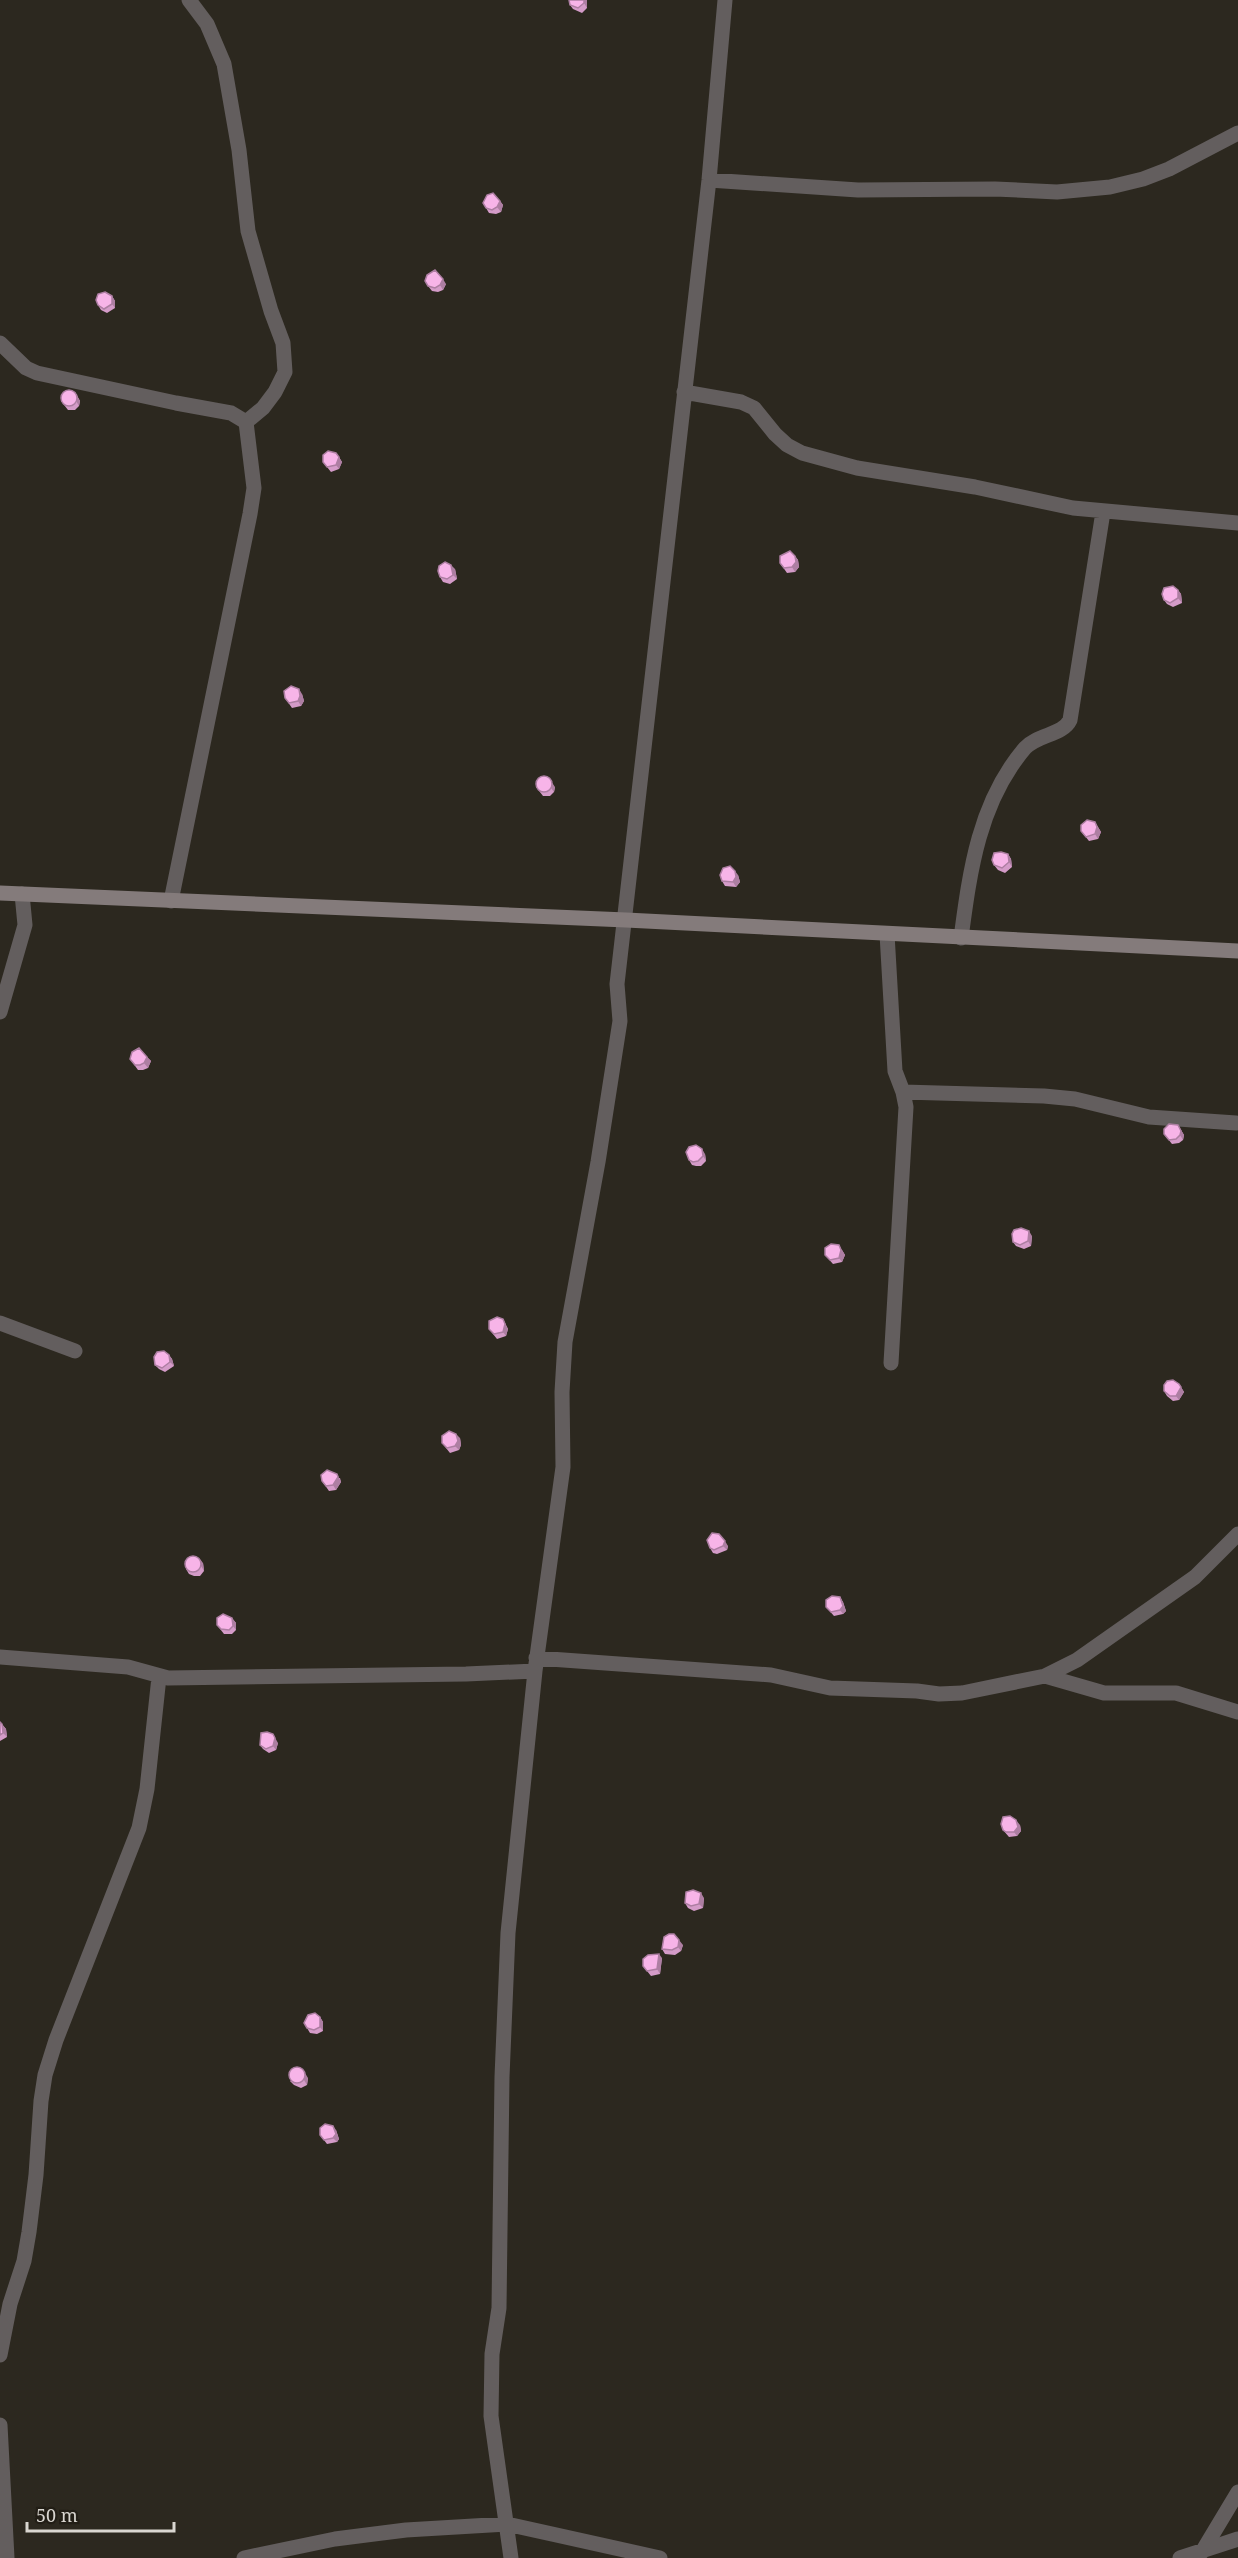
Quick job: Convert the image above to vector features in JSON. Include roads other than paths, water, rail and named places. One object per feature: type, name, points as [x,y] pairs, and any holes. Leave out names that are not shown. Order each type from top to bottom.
[{"type":"street","points":[[189,0],[207,24],[224,64],[248,231],[271,311],[283,343],[285,372],[269,400],[246,422]]},
{"type":"street","points":[[511,2558],[494,2446],[491,2389],[492,2354],[500,2308],[502,2077],[508,1933],[536,1664],[562,1467],[565,1342],[596,1173],[620,1020],[618,984],[709,180],[725,0]]},
{"type":"street","points":[[709,180],[858,190],[995,189],[1057,192],[1110,187],[1143,179],[1169,169],[1238,134]]},
{"type":"street","points":[[0,343],[26,368],[37,373],[154,399],[231,412],[246,422],[254,488],[250,514],[171,901]]},
{"type":"street","points":[[684,392],[741,402],[754,408],[775,434],[802,453],[857,468],[975,487],[1072,508],[1238,523]]},
{"type":"street","points":[[961,938],[970,870],[982,826],[1001,781],[1033,741],[1063,729],[1071,720],[1103,512]]},
{"type":"street","points":[[0,893],[626,920],[1238,951]]},
{"type":"street","points":[[0,1012],[25,925],[22,894]]},
{"type":"street","points":[[886,934],[895,1071],[906,1107],[891,1363]]},
{"type":"street","points":[[903,1092],[1044,1096],[1075,1099],[1149,1117],[1195,1122],[1236,1123]]},
{"type":"street","points":[[0,1323],[75,1351]]},
{"type":"street","points":[[0,1657],[128,1667],[159,1677],[466,1674],[536,1664],[771,1675],[830,1688],[939,1694],[962,1693],[1045,1676],[1077,1660],[1195,1577],[1238,1534]]},
{"type":"street","points":[[1045,1676],[1104,1693],[1176,1693],[1238,1712]]},
{"type":"street","points":[[0,2355],[10,2304],[24,2261],[29,2232],[45,2075],[56,2040],[139,1828],[147,1789],[159,1677]]},
{"type":"street","points":[[0,2425],[7,2558]]},
{"type":"street","points":[[1202,2552],[1238,2492]]},
{"type":"street","points":[[244,2558],[335,2539],[394,2531],[507,2524],[660,2558]]},
{"type":"street","points":[[1180,2558],[1238,2539]]}]
